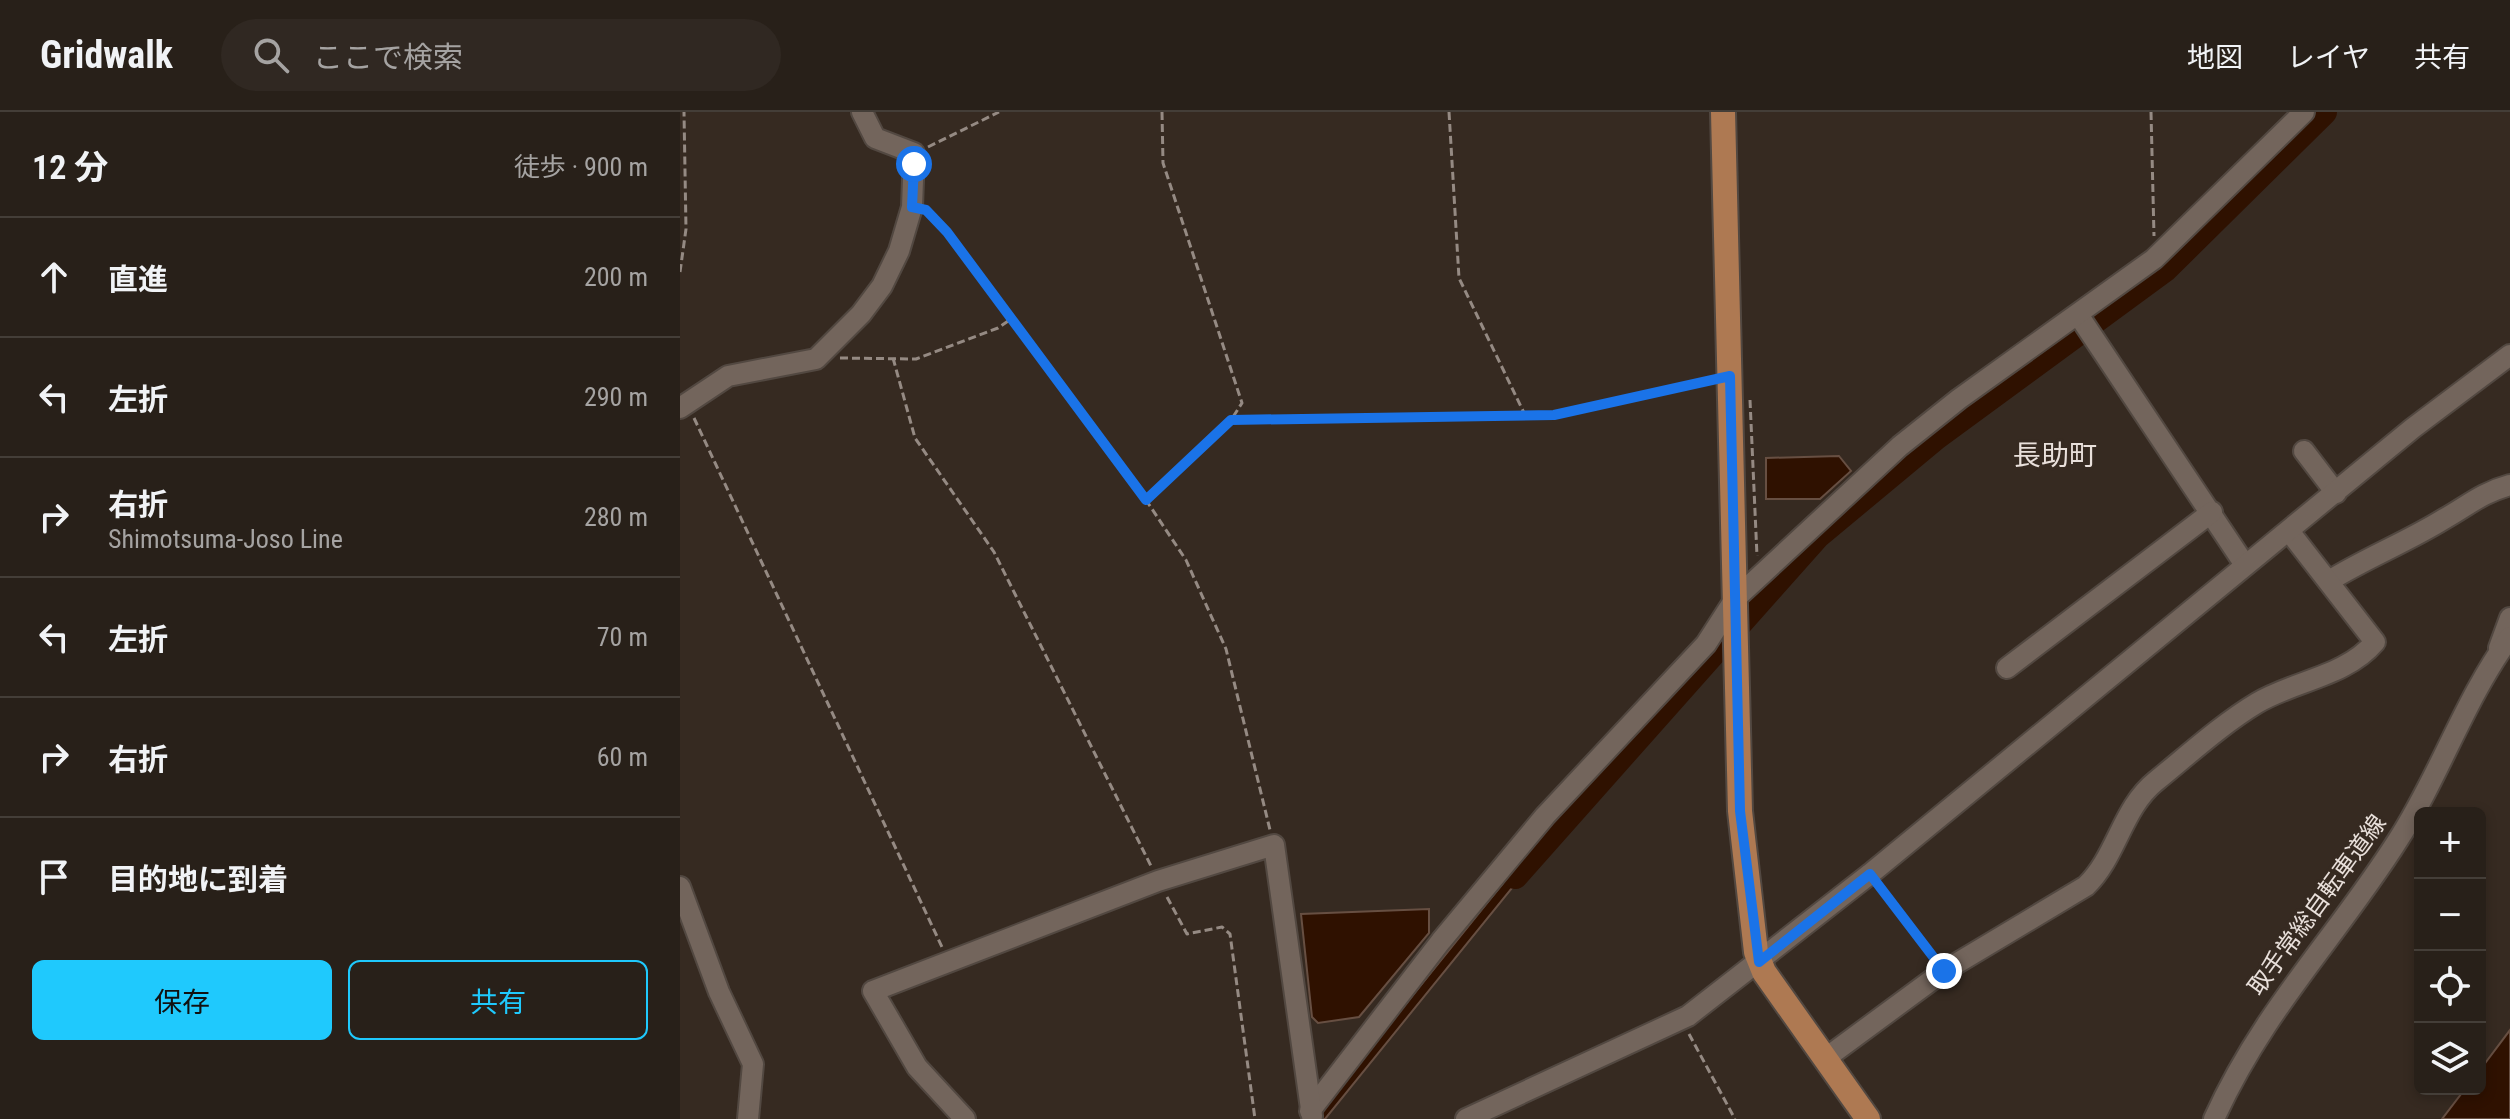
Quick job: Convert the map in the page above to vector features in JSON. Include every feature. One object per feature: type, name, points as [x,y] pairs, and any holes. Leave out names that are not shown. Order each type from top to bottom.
[{"type":"main road","points":[[1723,112],[1740,811],[1759,962],[1868,1119]]},
{"type":"street","points":[[684,406],[728,376],[821,355],[861,314],[882,286],[899,251],[912,207],[914,153],[875,138],[862,112]]},
{"type":"street","points":[[1312,1115],[1441,941],[1545,816],[1706,644],[1735,607],[1900,446],[1959,399],[2079,316],[2154,259],[2304,112]]},
{"type":"street","points":[[2079,316],[2245,565]]},
{"type":"street","points":[[1466,1119],[1681,1019],[1759,962],[2413,428],[2510,355]]},
{"type":"street","points":[[2304,451],[2336,493]]},
{"type":"street","points":[[2329,581],[2371,555],[2444,519],[2482,493],[2510,485]]},
{"type":"street","points":[[2007,668],[2212,512]]},
{"type":"street","points":[[1826,1058],[1944,971],[2086,886],[2101,872],[2137,799],[2255,704],[2281,690],[2342,668],[2368,650],[2375,642],[2289,531]]},
{"type":"street","points":[[2497,656],[2510,618]]},
{"type":"street","name":"取手常総自転車道線","points":[[2214,1119],[2268,1019],[2371,882],[2401,835],[2510,637]]},
{"type":"street","points":[[965,1119],[917,1067],[873,991],[1158,881],[1274,845],[1312,1115]]},
{"type":"street","points":[[680,887],[719,992],[753,1064],[748,1119]]},
{"type":"path","points":[[680,272],[686,229],[684,112]]},
{"type":"path","points":[[914,153],[999,112]]},
{"type":"path","points":[[1146,500],[1231,420],[1242,403],[1163,163],[1162,112]]},
{"type":"path","points":[[1449,112],[1459,278],[1525,415]]},
{"type":"path","points":[[2151,112],[2154,259]]},
{"type":"path","points":[[912,207],[926,210],[947,232],[1146,500],[1186,560],[1226,649],[1249,732],[1274,845]]},
{"type":"path","points":[[821,355],[916,359],[998,328],[1011,319]]},
{"type":"path","points":[[893,358],[915,438],[994,552],[1187,934],[1222,927],[1230,934],[1255,1119]]},
{"type":"path","points":[[1231,420],[1554,415],[1730,376]]},
{"type":"path","points":[[684,406],[948,960]]},
{"type":"path","points":[[1870,874],[1944,971]]},
{"type":"path","points":[[1681,1019],[1735,1119]]},
{"type":"shaded area","points":[[1839,456],[1851,471],[1820,499],[1766,499],[1766,458]]},
{"type":"shaded area","points":[[1533,846],[1541,852],[1325,1119],[1313,1119]]},
{"type":"shaded area","points":[[1429,909],[1429,933],[1359,1017],[1318,1023],[1312,1017],[1301,914]]},
{"type":"shaded area","points":[[2510,1030],[2510,1119],[2442,1119],[2460,1095],[2486,1095],[2486,1062]]},
{"type":"waterway","points":[[1515,876],[1817,536],[1936,437],[2165,269],[2324,112]]},
{"type":"district","name":"長助町","points":[[2055,455]]},
{"type":"route","points":[[914,164],[912,207],[926,210],[947,232],[1146,500],[1231,420],[1554,415],[1730,376],[1740,811],[1746,879],[1759,962],[1870,874],[1944,971]]}]
